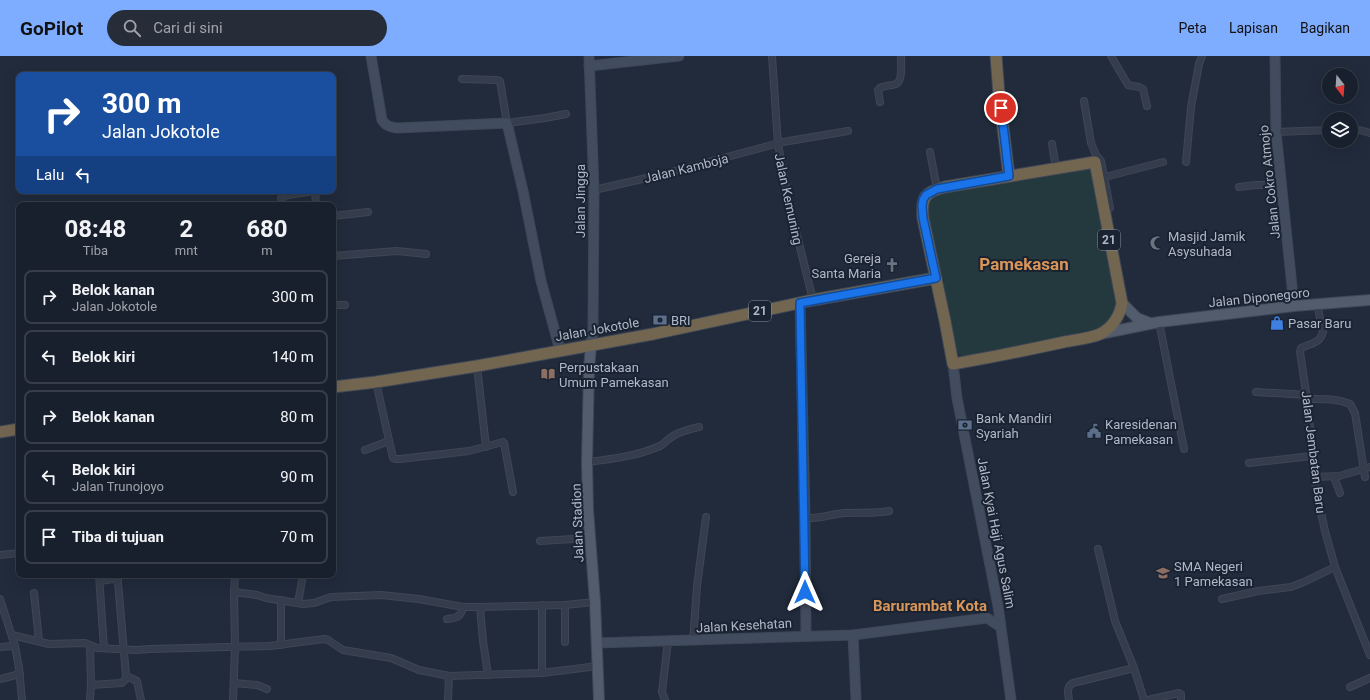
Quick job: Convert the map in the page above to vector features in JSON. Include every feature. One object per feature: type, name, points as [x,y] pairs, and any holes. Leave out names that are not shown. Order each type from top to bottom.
[{"type":"highway","points":[[996,56],[999,95],[1009,176]]},
{"type":"highway","points":[[937,189],[1056,168],[1097,159]]},
{"type":"highway","name":"21","points":[[1097,159],[1104,211],[1122,303],[1121,310],[1110,328],[1099,334]]},
{"type":"highway","name":"Jalan Kyai Haji Agus Salim","points":[[937,189],[926,195],[922,206],[953,364]]},
{"type":"highway","name":"Jalan Jokotole","points":[[336,386],[376,382],[477,366],[654,334],[813,300],[936,278]]},
{"type":"highway","points":[[953,364],[1040,348],[1099,334]]},
{"type":"highway","points":[[0,432],[16,429]]},
{"type":"main road","points":[[371,56],[382,120],[390,127],[397,128],[507,123],[523,191],[541,281],[560,350]]},
{"type":"main road","name":"Jalan Jingga","points":[[588,345],[593,328],[594,190],[589,56]]},
{"type":"main road","points":[[589,66],[679,56]]},
{"type":"main road","name":"Jalan Cokro Atmojo","points":[[1275,56],[1276,132],[1294,306]]},
{"type":"main road","name":"Jalan Diponegoro","points":[[1099,334],[1155,323],[1185,319],[1294,306],[1370,300]]},
{"type":"main road","points":[[800,303],[806,636]]},
{"type":"main road","points":[[1122,303],[1137,318],[1155,323]]},
{"type":"main road","name":"Jalan Stadion","points":[[588,345],[588,506],[595,602],[599,700]]},
{"type":"main road","name":"Jalan Kyai Haji Agus Salim","points":[[953,364],[957,398],[998,606],[999,626],[1011,700]]},
{"type":"main road","points":[[998,606],[987,618],[999,626]]},
{"type":"main road","name":"Jalan Kesehatan","points":[[597,643],[853,635],[987,618]]},
{"type":"main road","points":[[853,635],[856,700]]},
{"type":"street","name":"Jalan Kemuning","points":[[772,56],[778,144],[789,203],[813,300]]},
{"type":"street","points":[[880,102],[878,90],[880,88],[896,84],[900,80],[902,66],[901,56]]},
{"type":"street","points":[[1112,56],[1128,85],[1143,89],[1147,106]]},
{"type":"street","points":[[1186,162],[1191,107],[1199,64],[1202,56]]},
{"type":"street","points":[[462,79],[497,80],[500,82],[507,123],[566,114]]},
{"type":"street","points":[[1084,101],[1091,143],[1105,177],[1110,208],[1104,211]]},
{"type":"street","points":[[1276,132],[1322,130]]},
{"type":"street","points":[[1358,130],[1370,133]]},
{"type":"street","name":"Jalan Kamboja","points":[[594,190],[660,175],[778,144],[848,131]]},
{"type":"street","points":[[1052,144],[1056,168]]},
{"type":"street","points":[[930,152],[937,189]]},
{"type":"street","points":[[1105,177],[1163,162]]},
{"type":"street","points":[[1239,187],[1282,185]]},
{"type":"street","points":[[282,202],[281,198],[284,195],[292,194]]},
{"type":"street","points":[[336,216],[368,212]]},
{"type":"street","points":[[336,256],[397,252],[426,254]]},
{"type":"street","name":"Jalan Jembatan Baru","points":[[1317,304],[1323,332],[1322,336],[1316,343],[1300,349],[1307,397],[1315,477],[1330,551],[1370,655]]},
{"type":"street","points":[[336,305],[345,305]]},
{"type":"street","points":[[1155,323],[1184,449]]},
{"type":"street","points":[[477,366],[486,447]]},
{"type":"street","points":[[376,382],[390,451],[395,459],[457,453],[486,447],[501,442],[504,443],[513,492]]},
{"type":"street","points":[[1256,392],[1336,400],[1350,404],[1355,413],[1367,467],[1365,477]]},
{"type":"street","points":[[588,462],[613,459],[643,452],[662,445],[673,436],[686,430],[699,427]]},
{"type":"street","points":[[365,450],[389,441]]},
{"type":"street","points":[[1249,463],[1312,456]]},
{"type":"street","points":[[1315,477],[1334,477],[1367,467]]},
{"type":"street","points":[[1334,477],[1340,493]]},
{"type":"street","points":[[805,518],[857,513],[869,514],[889,511]]},
{"type":"street","points":[[693,641],[697,586],[706,517]]},
{"type":"street","points":[[540,541],[590,538]]},
{"type":"street","points":[[1098,549],[1116,621],[1134,668],[1144,700]]},
{"type":"street","points":[[0,555],[16,553]]},
{"type":"street","points":[[1224,599],[1291,587],[1335,567]]},
{"type":"street","points":[[91,685],[122,683],[126,676],[118,580],[99,578],[104,648]]},
{"type":"street","points":[[233,700],[236,648],[235,578]]},
{"type":"street","points":[[298,603],[302,578]]},
{"type":"street","points":[[234,592],[298,603],[314,603],[331,597],[381,594],[463,607],[565,605],[595,602]]},
{"type":"street","points":[[34,593],[39,641]]},
{"type":"street","points":[[0,599],[15,646],[20,674],[22,700]]},
{"type":"street","points":[[281,600],[281,645]]},
{"type":"street","points":[[542,605],[542,673]]},
{"type":"street","points":[[565,605],[565,642]]},
{"type":"street","points":[[447,619],[458,618],[461,615],[463,607]]},
{"type":"street","points":[[480,607],[488,675]]},
{"type":"street","points":[[12,634],[48,644],[85,643],[97,648],[136,650],[164,648],[236,648],[281,645],[324,639],[343,650],[391,658],[420,670],[450,676],[542,673],[598,666]]},
{"type":"street","points":[[662,642],[662,692],[665,700]]},
{"type":"street","points":[[90,645],[90,700]]},
{"type":"street","points":[[0,647],[15,646]]},
{"type":"street","points":[[1069,700],[1068,688],[1070,684],[1134,668]]},
{"type":"street","points":[[0,679],[20,674]]},
{"type":"street","points":[[126,676],[137,681],[141,700]]},
{"type":"street","points":[[448,700],[450,676]]},
{"type":"street","points":[[1350,687],[1370,678]]},
{"type":"street","points":[[234,683],[257,685],[267,688]]},
{"type":"street","points":[[1148,700],[1179,693],[1182,694],[1181,700]]},
{"type":"green space","points":[[1094,167],[1122,306],[1117,326],[968,359],[958,354],[946,321],[927,221],[927,210],[930,199],[947,189]]},
{"type":"place","name":"Masjid Jamik Asysuhada","points":[[1157,243]]},
{"type":"place","name":"Gereja Santa Maria","points":[[892,265]]},
{"type":"place","name":"BRI","points":[[660,320]]},
{"type":"place","name":"Pasar Baru","points":[[1277,323]]},
{"type":"place","name":"Perpustakaan Umum Pamekasan","points":[[548,374]]},
{"type":"place","name":"Bank Mandiri Syariah","points":[[965,425]]},
{"type":"place","name":"Karesidenan Pamekasan","points":[[1094,431]]},
{"type":"place","name":"SMA Negeri 1 Pamekasan","points":[[1163,573]]},
{"type":"district","name":"Pamekasan","points":[[1024,264]]},
{"type":"district","name":"Barurambat Kota","points":[[930,606]]},
{"type":"route","points":[[805,592],[805,518],[800,303],[936,278],[923,218],[923,200],[926,195],[937,189],[1009,176],[1001,108]]}]
